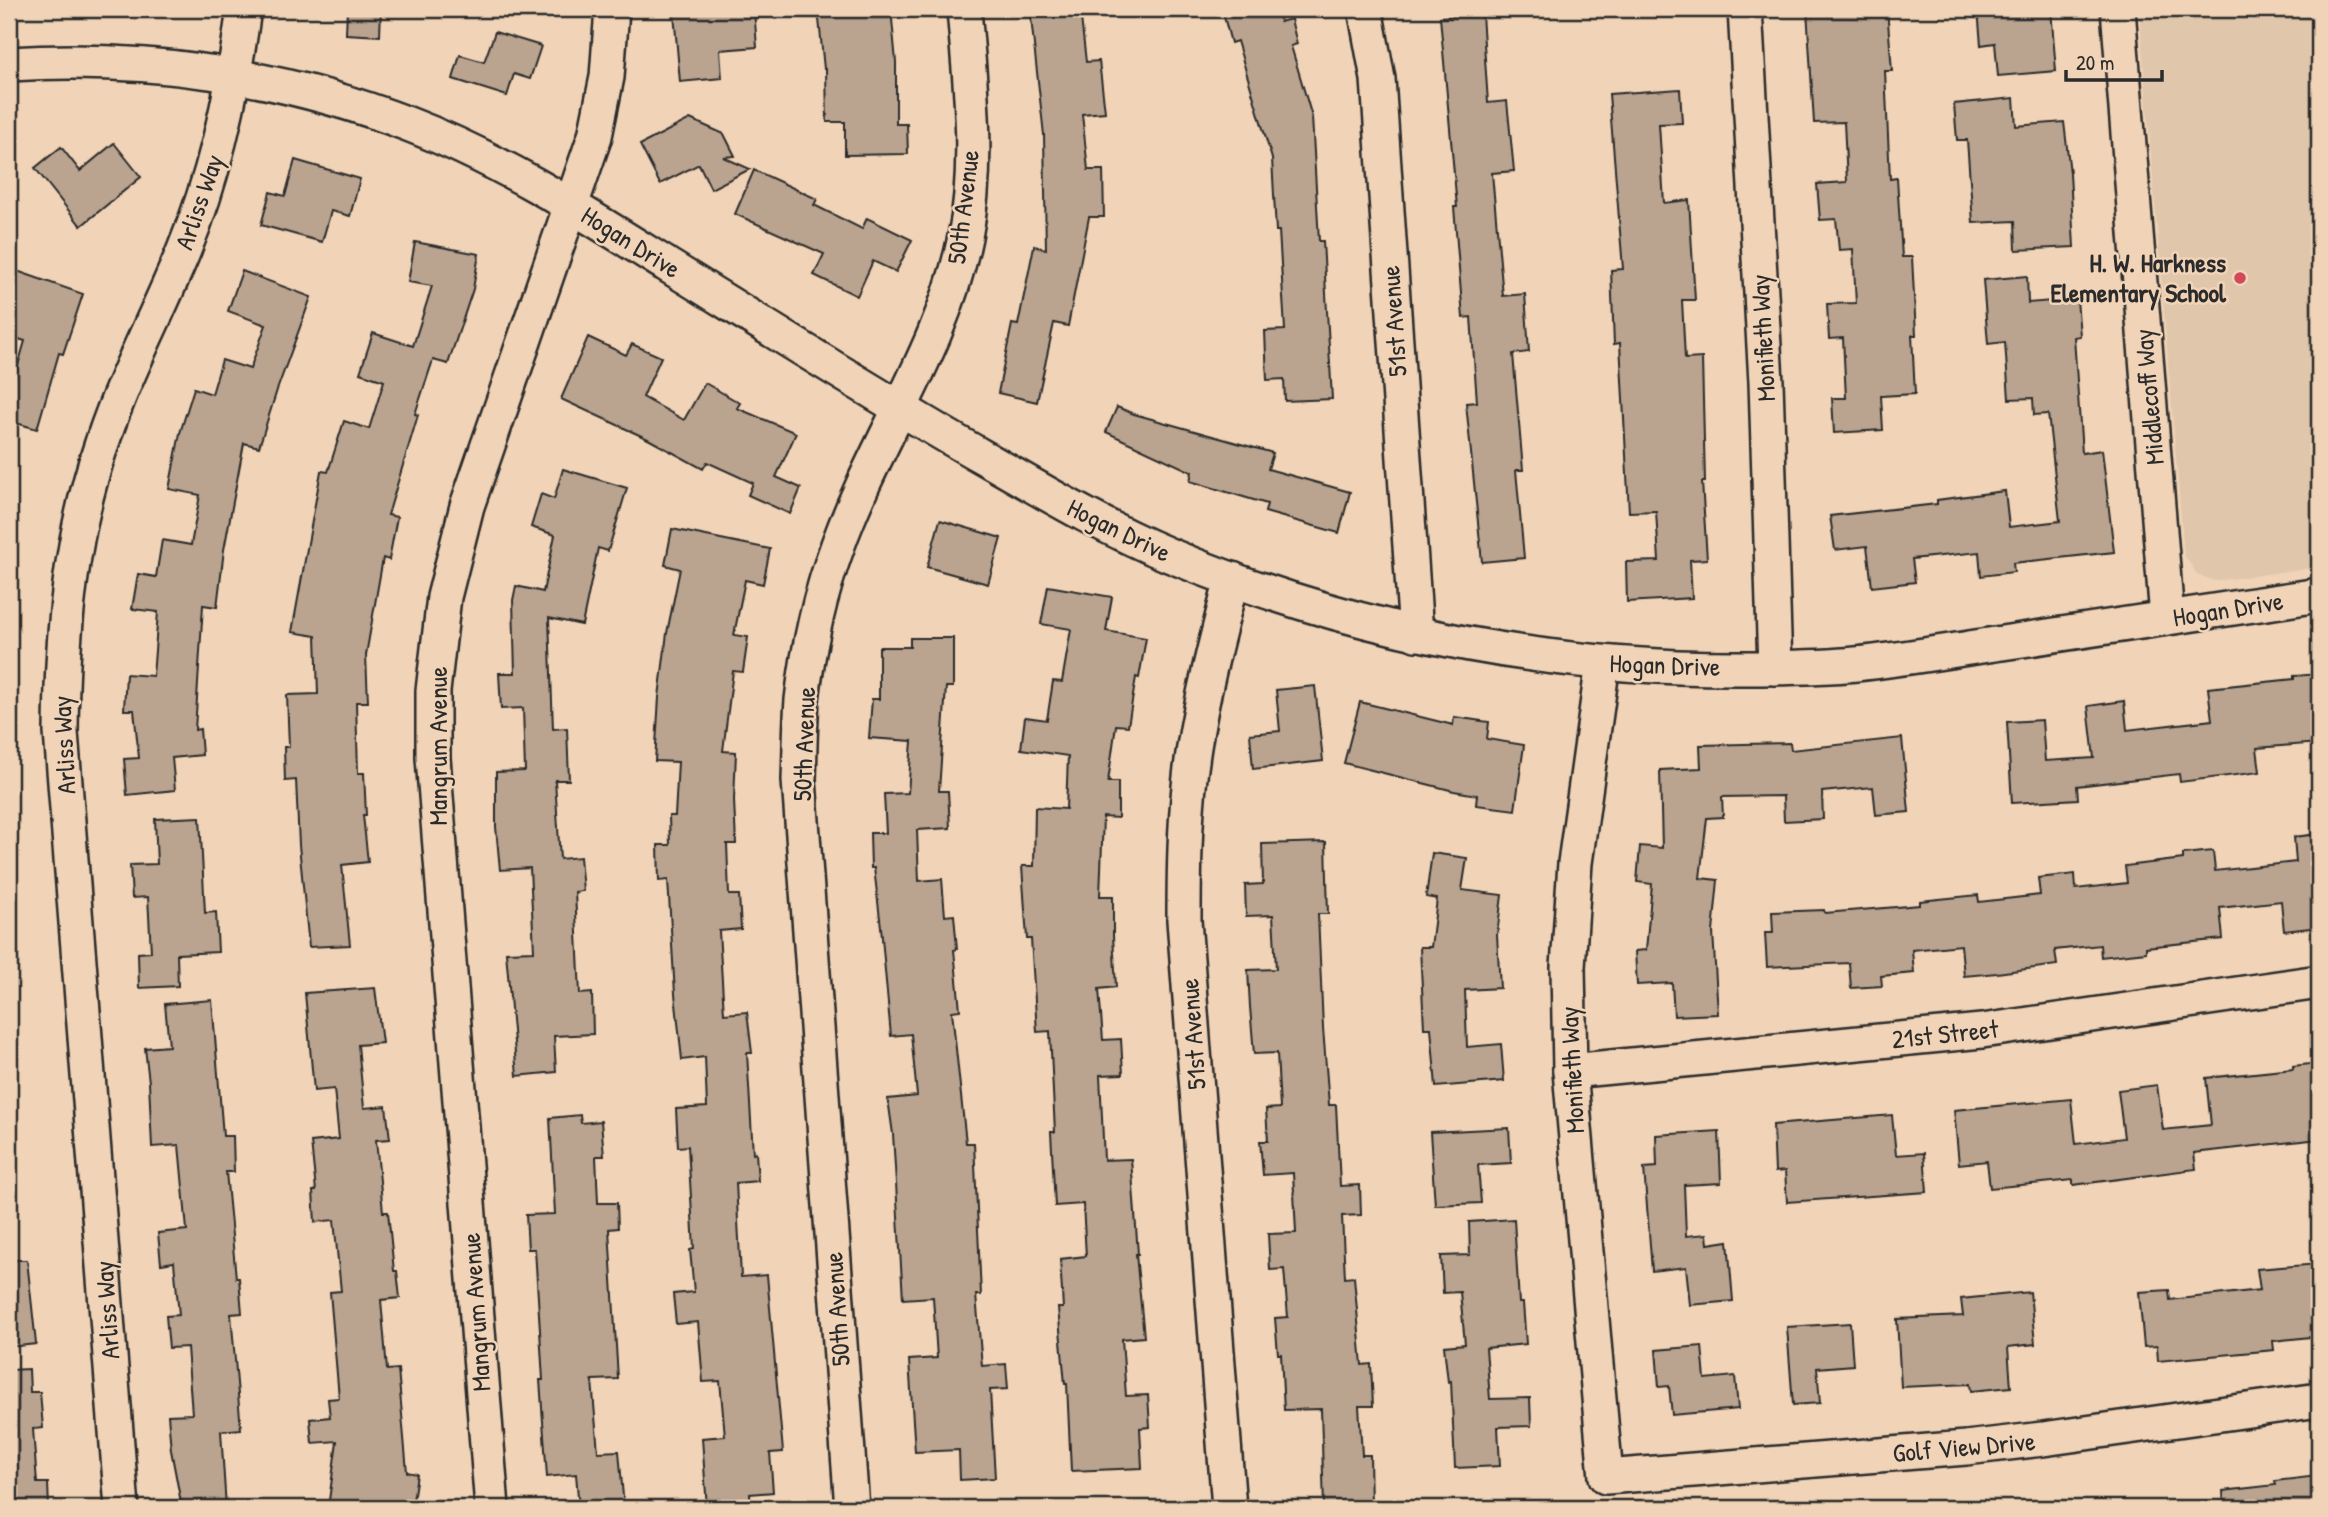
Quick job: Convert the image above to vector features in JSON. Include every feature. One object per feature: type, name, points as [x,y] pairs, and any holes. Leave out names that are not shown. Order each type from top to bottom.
[{"type":"street","name":"Arliss Way","points":[[122,1508],[61,732],[62,658],[69,584],[83,512],[102,441],[128,372],[185,249],[215,162],[235,75],[244,9]]},
{"type":"street","name":"Mangrum Avenue","points":[[492,1508],[433,758],[433,691],[444,597],[467,506],[595,136],[605,89],[612,9]]},
{"type":"street","name":"50th Avenue","points":[[852,1508],[799,780],[802,701],[815,622],[837,546],[863,484],[939,326],[965,236],[971,183],[972,140],[964,9]]},
{"type":"street","name":"51st Avenue","points":[[1365,9],[1378,79],[1416,635]]},
{"type":"street","name":"Monifieth Way","points":[[1745,9],[1766,382],[1775,668]]},
{"type":"street","name":"Middlecoff Way","points":[[2118,9],[2167,618]]},
{"type":"street","name":"Hogan Drive","points":[[9,64],[142,64],[235,75],[332,98],[408,124],[482,157],[571,206],[900,410],[1116,532],[1232,579],[1319,609],[1416,635],[1603,663],[1685,668],[1775,668],[1855,664],[2319,595]]},
{"type":"street","name":"51st Avenue","points":[[1229,1500],[1184,920],[1184,841],[1194,748],[1232,579]]},
{"type":"street","name":"Monifieth Way","points":[[1603,663],[1575,863],[1568,967],[1570,1071],[1606,1477]]},
{"type":"street","name":"21st Street","points":[[1570,1071],[1982,1031],[2319,982]]},
{"type":"street","name":"Golf View Drive","points":[[1606,1477],[1966,1448],[2057,1438],[2319,1400]]},
{"type":"shaded area","name":"H. W. Harkness Elementary School","points":[[2139,9],[2319,9],[2319,567],[2214,581],[2197,574],[2184,555]]},
{"type":"building","points":[[347,9],[381,9],[380,36],[346,34]]},
{"type":"building","points":[[754,9],[757,47],[720,50],[722,78],[680,82],[674,13]]},
{"type":"building","points":[[818,9],[891,9],[896,62],[896,124],[907,124],[908,154],[845,155],[845,122],[827,122],[826,69]]},
{"type":"building","points":[[1030,9],[1080,9],[1086,62],[1099,61],[1105,112],[1082,114],[1088,170],[1103,170],[1104,217],[1089,217],[1068,326],[1054,323],[1037,402],[998,393],[1012,324],[1018,325],[1034,246],[1046,249],[1044,135]]},
{"type":"building","points":[[1222,9],[1277,9],[1280,22],[1291,19],[1297,44],[1291,46],[1312,117],[1319,241],[1323,241],[1332,399],[1285,401],[1284,379],[1267,380],[1265,331],[1285,330],[1272,159],[1237,41],[1231,43]]},
{"type":"building","points":[[1807,9],[1887,9],[1892,71],[1885,71],[1890,179],[1897,178],[1902,257],[1912,257],[1916,335],[1912,335],[1915,394],[1881,396],[1883,430],[1834,433],[1832,398],[1846,398],[1843,338],[1829,339],[1827,304],[1856,303],[1853,249],[1839,250],[1836,219],[1820,220],[1817,184],[1847,182],[1844,122],[1814,123]]},
{"type":"building","points":[[1978,9],[2051,9],[2056,71],[1998,76],[1995,43],[1981,45]]},
{"type":"building","points":[[1482,14],[1488,103],[1507,101],[1514,171],[1492,173],[1503,296],[1525,294],[1529,352],[1513,354],[1523,470],[1516,470],[1524,558],[1482,562],[1466,403],[1477,402],[1471,317],[1463,318],[1454,207],[1457,207],[1440,17]]},
{"type":"building","points":[[495,32],[541,46],[530,79],[514,74],[507,96],[453,79],[460,55],[484,62]]},
{"type":"building","points":[[1680,89],[1682,123],[1659,124],[1664,203],[1689,200],[1695,300],[1682,300],[1685,359],[1702,358],[1705,482],[1702,482],[1707,559],[1690,560],[1692,598],[1627,602],[1626,562],[1659,561],[1656,511],[1629,512],[1620,343],[1614,344],[1611,270],[1623,269],[1609,94]]},
{"type":"building","points":[[2014,98],[2016,126],[2064,122],[2074,247],[2016,250],[2015,221],[1973,223],[1967,140],[1957,140],[1954,104]]},
{"type":"building","points":[[690,119],[724,134],[735,156],[723,157],[750,169],[711,189],[699,164],[660,184],[640,145]]},
{"type":"building","points":[[114,143],[141,177],[81,226],[35,168],[61,147],[80,171]]},
{"type":"building","points":[[295,160],[360,179],[350,216],[331,211],[322,242],[261,225],[270,192],[285,196]]},
{"type":"building","points":[[754,170],[817,199],[814,205],[862,229],[867,218],[912,240],[896,272],[873,261],[857,296],[814,275],[824,254],[735,214]]},
{"type":"building","points":[[415,242],[479,254],[473,289],[448,364],[433,360],[415,414],[418,415],[388,515],[397,517],[389,560],[383,558],[366,655],[368,702],[356,702],[358,773],[364,773],[366,815],[363,815],[368,862],[342,865],[350,945],[309,947],[296,780],[285,781],[284,747],[289,747],[287,695],[318,694],[316,636],[292,632],[321,471],[328,472],[344,421],[369,429],[384,381],[360,373],[373,333],[413,346],[432,286],[408,282]]},
{"type":"building","points":[[14,270],[83,294],[63,354],[59,353],[37,429],[9,421],[9,397],[25,341],[9,336],[9,284]]},
{"type":"building","points":[[242,271],[311,297],[259,447],[244,443],[224,550],[217,607],[203,605],[195,730],[200,729],[202,755],[172,758],[175,790],[127,795],[124,759],[139,758],[134,710],[124,710],[126,674],[153,676],[158,612],[132,609],[138,574],[156,577],[162,540],[191,545],[200,495],[169,489],[180,433],[194,388],[212,394],[222,360],[250,369],[266,325],[228,311]]},
{"type":"building","points":[[2027,276],[2028,303],[2077,299],[2080,336],[2074,337],[2082,453],[2102,450],[2114,552],[2013,563],[2014,572],[1981,576],[1979,552],[1912,559],[1915,582],[1872,587],[1867,546],[1835,550],[1830,516],[1937,504],[1937,500],[2005,491],[2009,527],[2060,521],[2048,414],[2034,415],[2033,398],[2009,399],[2005,342],[1988,344],[1983,280]]},
{"type":"building","points":[[588,337],[626,355],[632,344],[661,357],[643,397],[684,420],[705,383],[740,403],[737,408],[796,433],[776,477],[801,488],[790,514],[748,495],[753,483],[707,462],[703,469],[648,439],[561,399]]},
{"type":"building","points":[[1117,407],[1273,453],[1268,469],[1350,492],[1339,533],[1265,512],[1267,504],[1190,481],[1192,472],[1106,432]]},
{"type":"building","points":[[563,469],[627,488],[608,551],[598,548],[582,625],[549,618],[553,729],[567,728],[569,780],[555,780],[560,859],[580,857],[583,891],[575,892],[580,994],[592,993],[593,1034],[554,1036],[556,1072],[517,1076],[506,952],[534,951],[530,868],[500,870],[496,827],[496,772],[525,771],[523,708],[501,709],[499,673],[515,673],[513,600],[516,586],[543,592],[555,535],[531,527],[541,494],[554,499]]},
{"type":"building","points":[[940,520],[1001,538],[988,584],[927,567]]},
{"type":"building","points":[[672,529],[770,549],[763,584],[745,580],[734,635],[748,637],[743,672],[733,671],[723,751],[736,752],[736,844],[727,844],[729,895],[739,895],[741,929],[719,931],[724,1014],[747,1012],[752,1053],[747,1053],[753,1154],[756,1153],[758,1181],[736,1183],[741,1277],[767,1275],[783,1452],[770,1453],[773,1492],[750,1494],[751,1508],[707,1508],[702,1438],[725,1436],[720,1381],[703,1382],[698,1322],[676,1324],[673,1294],[694,1292],[690,1250],[694,1249],[688,1146],[678,1147],[676,1109],[707,1107],[705,1057],[682,1060],[668,880],[659,881],[658,845],[670,845],[669,816],[675,816],[678,762],[655,761],[667,633],[680,569],[665,565]]},
{"type":"building","points":[[1048,586],[1112,597],[1106,631],[1146,638],[1128,726],[1116,725],[1108,782],[1118,782],[1118,818],[1103,817],[1100,896],[1113,896],[1116,987],[1099,989],[1103,1040],[1121,1039],[1123,1074],[1100,1075],[1104,1160],[1131,1159],[1144,1337],[1122,1339],[1126,1396],[1148,1395],[1150,1427],[1140,1428],[1142,1468],[1071,1471],[1067,1384],[1058,1308],[1063,1308],[1060,1259],[1086,1256],[1083,1204],[1055,1206],[1051,1132],[1055,1132],[1050,1031],[1037,1032],[1031,939],[1027,939],[1022,866],[1034,866],[1035,807],[1066,809],[1068,756],[1021,749],[1025,717],[1047,720],[1053,681],[1062,682],[1071,629],[1041,624]]},
{"type":"building","points":[[910,638],[953,638],[953,687],[946,687],[939,791],[948,791],[950,828],[917,830],[919,881],[942,879],[945,916],[954,915],[957,949],[954,950],[960,1010],[952,1011],[966,1143],[974,1143],[981,1295],[976,1295],[982,1366],[1006,1364],[1008,1389],[990,1390],[995,1478],[960,1480],[959,1450],[915,1452],[909,1360],[937,1358],[933,1297],[903,1299],[893,1134],[888,1099],[917,1096],[911,1034],[891,1036],[874,868],[871,868],[870,833],[886,833],[884,794],[908,793],[912,741],[869,738],[872,699],[879,699],[879,647],[910,647]]},
{"type":"building","points":[[2319,674],[2319,743],[2257,748],[2260,772],[2180,782],[2179,774],[2077,786],[2078,799],[2012,803],[2007,722],[2042,720],[2045,761],[2094,758],[2088,706],[2124,701],[2127,730],[2212,720],[2208,688]]},
{"type":"building","points":[[1315,686],[1323,761],[1253,769],[1250,734],[1280,731],[1276,690]]},
{"type":"building","points":[[1360,702],[1453,725],[1454,717],[1489,722],[1487,739],[1524,745],[1515,810],[1476,805],[1477,795],[1344,763]]},
{"type":"building","points":[[1902,738],[1909,812],[1876,815],[1873,787],[1822,792],[1823,819],[1784,821],[1783,796],[1722,797],[1723,817],[1707,818],[1700,878],[1718,880],[1713,932],[1718,1014],[1674,1016],[1672,983],[1637,985],[1635,951],[1646,950],[1652,884],[1637,882],[1640,846],[1662,848],[1660,770],[1701,768],[1700,745],[1790,743],[1791,750]]},
{"type":"building","points":[[200,817],[205,913],[216,912],[218,952],[177,954],[178,986],[139,988],[138,953],[151,952],[148,897],[132,898],[130,865],[157,864],[155,819]]},
{"type":"building","points":[[2319,834],[2319,927],[2284,931],[2281,901],[2220,908],[2223,939],[2146,947],[2146,952],[2101,957],[2100,945],[2055,950],[2057,965],[1997,973],[1964,976],[1961,945],[1912,950],[1914,973],[1881,976],[1882,986],[1851,988],[1849,963],[1767,967],[1765,933],[1773,933],[1772,912],[1824,910],[1825,913],[1920,905],[1920,901],[1978,895],[1979,902],[2040,895],[2038,878],[2075,874],[2076,889],[2127,883],[2125,866],[2183,859],[2183,854],[2213,851],[2215,871],[2296,862],[2294,837]]},
{"type":"building","points":[[1326,842],[1328,914],[1318,914],[1323,1028],[1329,1105],[1336,1105],[1340,1186],[1360,1185],[1361,1215],[1342,1216],[1345,1278],[1354,1277],[1362,1365],[1371,1364],[1373,1406],[1359,1406],[1362,1455],[1370,1455],[1371,1508],[1324,1508],[1321,1409],[1284,1410],[1281,1354],[1278,1354],[1275,1318],[1288,1317],[1284,1269],[1270,1270],[1268,1234],[1296,1233],[1293,1173],[1263,1175],[1260,1141],[1268,1141],[1266,1109],[1280,1108],[1277,1053],[1254,1054],[1250,1007],[1248,970],[1276,969],[1273,915],[1246,916],[1245,885],[1263,884],[1262,844]]},
{"type":"building","points":[[1432,853],[1467,858],[1462,890],[1502,895],[1497,935],[1500,988],[1465,990],[1467,1047],[1501,1044],[1504,1081],[1436,1087],[1431,1028],[1424,1028],[1420,947],[1431,947],[1437,899],[1426,897]]},
{"type":"building","points":[[375,988],[382,1043],[358,1045],[364,1108],[386,1106],[390,1139],[376,1140],[383,1212],[388,1212],[394,1271],[397,1271],[400,1298],[381,1300],[387,1370],[398,1369],[407,1472],[417,1474],[412,1508],[328,1508],[337,1441],[312,1443],[310,1419],[330,1417],[328,1399],[339,1398],[330,1292],[341,1291],[334,1220],[315,1222],[313,1191],[316,1191],[311,1142],[339,1139],[334,1089],[314,1091],[305,993]]},
{"type":"building","points":[[212,1000],[223,1136],[233,1136],[234,1172],[226,1172],[242,1313],[231,1314],[241,1429],[221,1431],[226,1508],[182,1508],[171,1450],[168,1415],[192,1414],[187,1347],[169,1348],[166,1316],[179,1315],[174,1262],[161,1264],[158,1233],[187,1230],[179,1145],[152,1147],[145,1048],[169,1046],[165,1004]]},
{"type":"building","points":[[2319,1063],[2319,1139],[2194,1153],[2196,1169],[2073,1185],[2073,1180],[1990,1188],[1987,1161],[1959,1164],[1954,1110],[2071,1099],[2076,1144],[2124,1138],[2118,1090],[2157,1085],[2163,1130],[2211,1125],[2206,1078],[2293,1069],[2293,1066]]},
{"type":"building","points":[[580,1115],[581,1123],[601,1121],[604,1156],[596,1156],[598,1203],[617,1203],[618,1228],[609,1229],[618,1379],[592,1380],[598,1452],[619,1451],[624,1508],[579,1508],[576,1474],[547,1477],[535,1249],[528,1249],[526,1215],[555,1214],[550,1118]]},
{"type":"building","points":[[1892,1115],[1896,1155],[1924,1153],[1927,1192],[1787,1202],[1785,1171],[1775,1172],[1773,1125]]},
{"type":"building","points":[[1509,1128],[1511,1163],[1478,1165],[1481,1203],[1435,1205],[1430,1132]]},
{"type":"building","points":[[1719,1131],[1721,1183],[1684,1185],[1686,1236],[1707,1234],[1708,1244],[1728,1241],[1733,1301],[1690,1305],[1686,1267],[1652,1271],[1644,1168],[1657,1167],[1656,1135]]},
{"type":"building","points":[[1514,1219],[1519,1303],[1523,1303],[1526,1344],[1486,1348],[1490,1399],[1530,1398],[1531,1426],[1498,1427],[1500,1466],[1455,1468],[1451,1381],[1448,1382],[1444,1346],[1465,1344],[1460,1292],[1443,1293],[1441,1256],[1470,1255],[1469,1222]]},
{"type":"building","points":[[9,1260],[27,1260],[36,1344],[9,1347]]},
{"type":"building","points":[[2319,1264],[2319,1336],[2273,1341],[2274,1350],[2158,1361],[2157,1346],[2144,1347],[2139,1292],[2169,1290],[2170,1300],[2260,1290],[2257,1269]]},
{"type":"building","points":[[2030,1292],[2035,1344],[2008,1347],[2011,1387],[1971,1391],[1970,1384],[1901,1387],[1897,1319],[1963,1316],[1961,1299]]},
{"type":"building","points":[[1850,1323],[1853,1365],[1817,1368],[1820,1403],[1793,1405],[1787,1327]]},
{"type":"building","points":[[1702,1346],[1705,1379],[1735,1376],[1738,1409],[1672,1415],[1669,1386],[1659,1387],[1656,1350]]},
{"type":"building","points":[[29,1369],[30,1392],[40,1392],[43,1428],[33,1429],[37,1483],[48,1483],[49,1508],[9,1508],[9,1370]]},
{"type":"building","points":[[2317,1476],[2319,1508],[2224,1508],[2223,1491],[2276,1485],[2275,1481]]},
{"type":"place","name":"H. W. Harkness Elementary School","points":[[2240,278]]}]
